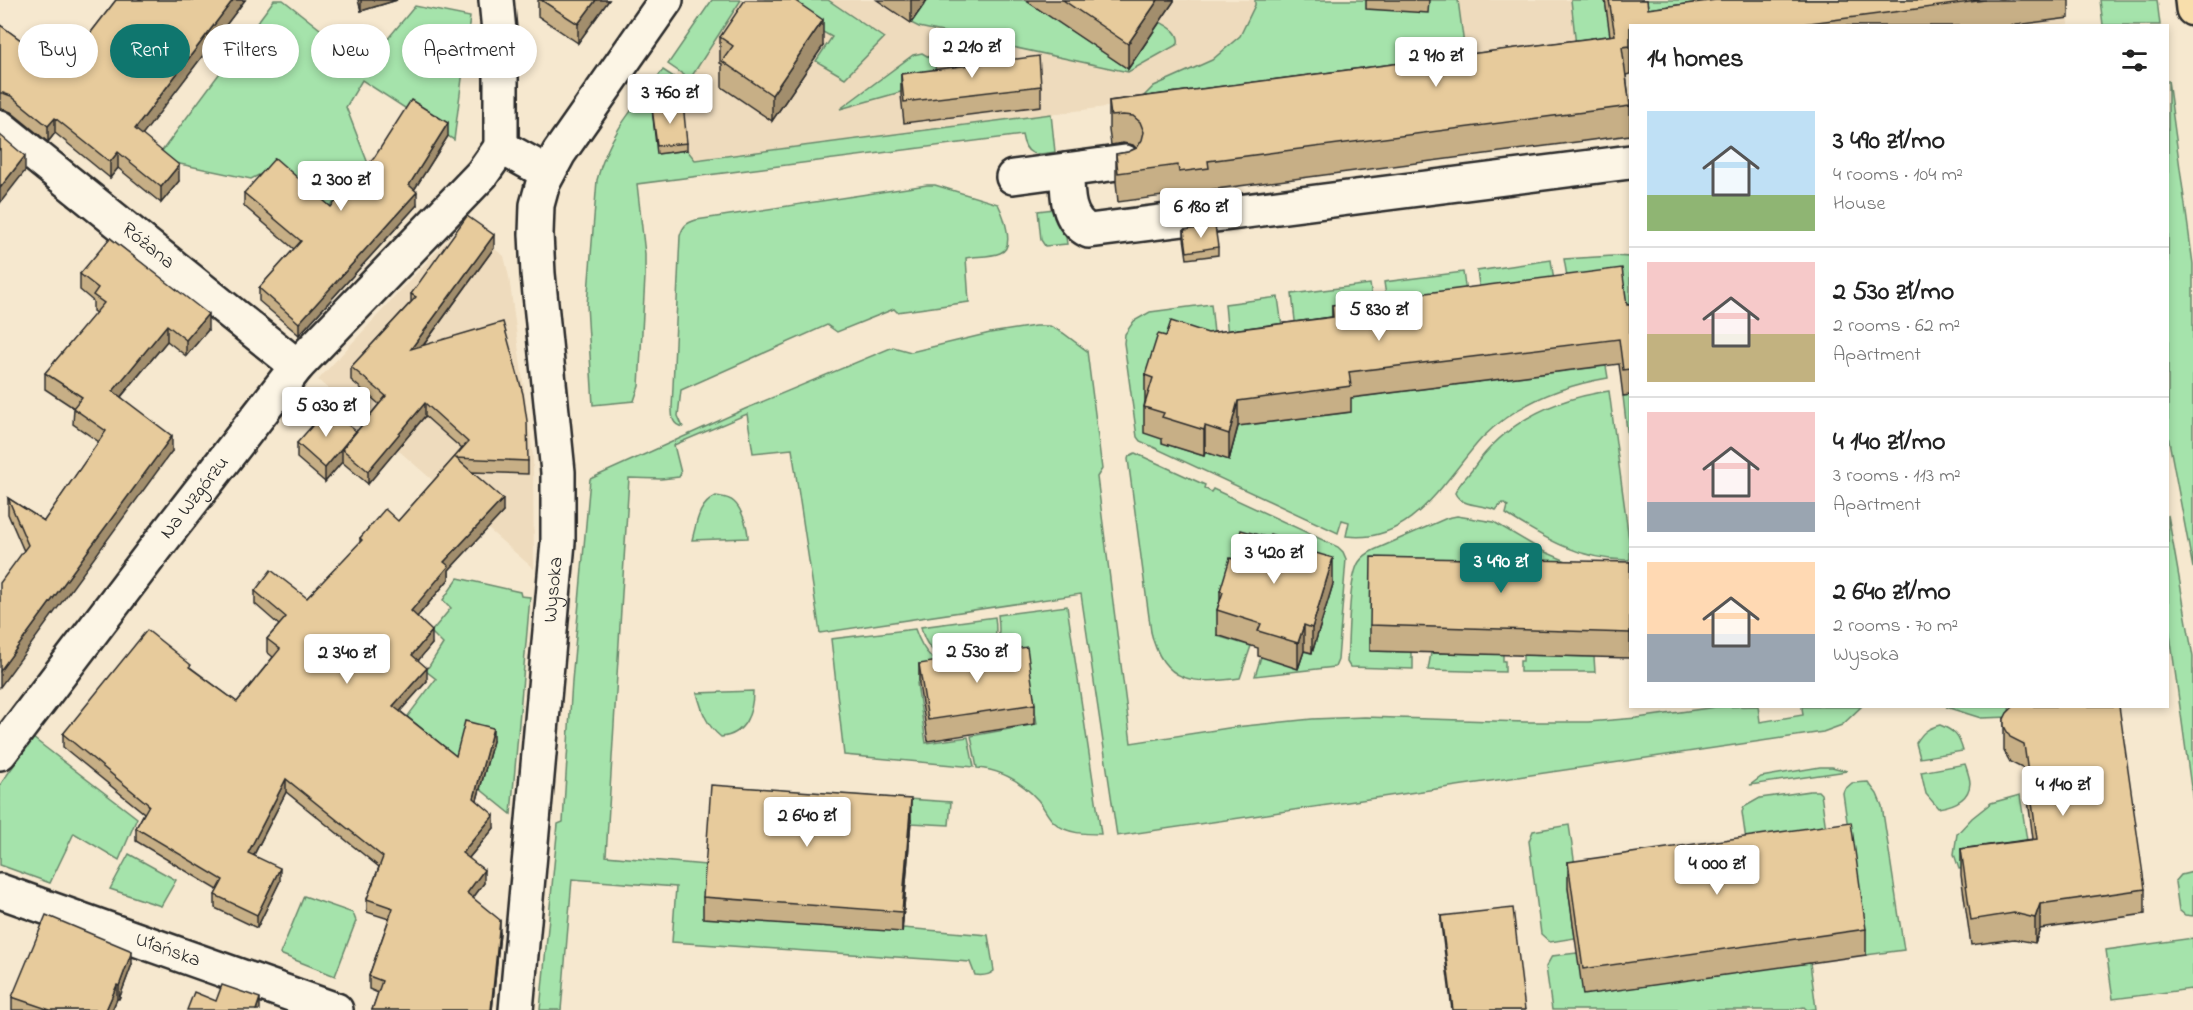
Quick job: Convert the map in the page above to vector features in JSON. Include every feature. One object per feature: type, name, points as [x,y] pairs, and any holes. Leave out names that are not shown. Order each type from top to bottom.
[{"type":"main road","points":[[2192,0],[2193,9]]},
{"type":"street","points":[[496,0],[501,52],[501,147],[548,173]]},
{"type":"street","name":"Wysoka","points":[[516,1010],[558,542],[558,472],[538,274],[537,205],[548,173],[559,153],[666,0]]},
{"type":"street","name":"Różana","points":[[0,127],[297,366]]},
{"type":"street","name":"Na Wzgórzu","points":[[0,753],[297,366],[482,174],[501,147]]},
{"type":"street","points":[[1013,177],[1125,162]]},
{"type":"street","points":[[1066,170],[1072,217],[1079,226],[1089,231],[1629,162]]},
{"type":"street","name":"Ułańska","points":[[0,891],[336,1010]]},
{"type":"shaded area","points":[[727,0],[2067,0],[2069,24],[1629,24],[1629,40],[613,170]]},
{"type":"shaded area","points":[[462,224],[504,256],[509,277],[533,456],[534,569],[318,380]]},
{"type":"green space","points":[[274,0],[283,0],[314,24],[311,24],[311,78],[390,78],[390,36],[415,6],[470,17],[469,24],[402,24],[402,78],[462,78],[454,140],[362,80],[346,107],[374,179],[324,209],[277,166],[251,179],[156,159],[216,78],[299,78],[299,24],[256,24]]},
{"type":"green space","points":[[712,0],[741,0],[690,79],[668,64]]},
{"type":"green space","points":[[766,0],[828,0],[884,38],[845,78],[816,61],[832,37]]},
{"type":"green space","points":[[927,0],[1025,0],[1128,69],[1160,22],[1176,33],[1178,44],[1128,72],[919,27],[911,23]]},
{"type":"green space","points":[[1255,0],[1458,0],[1466,60],[1138,102],[1154,86],[1212,60],[1240,36],[1255,5]]},
{"type":"green space","points":[[1571,0],[1605,0],[1608,19],[1643,0],[1941,0],[1654,24],[1629,24],[1629,40],[1576,46]]},
{"type":"green space","points":[[2100,0],[2157,0],[2160,24],[2103,24]]},
{"type":"green space","points":[[922,53],[934,60],[936,71],[915,88],[840,109],[913,55]]},
{"type":"green space","points":[[663,70],[686,85],[673,102],[657,154],[687,150],[695,160],[1051,114],[1055,152],[1037,154],[1029,151],[1022,135],[637,184],[645,254],[639,386],[634,401],[593,405],[587,305],[597,180],[608,148],[616,134]]},
{"type":"green space","points":[[2169,87],[2193,264],[2193,568],[2169,441]]},
{"type":"green space","points":[[935,185],[998,204],[1003,215],[1008,238],[1005,250],[992,255],[966,258],[969,302],[897,312],[894,309],[837,332],[827,325],[681,390],[678,416],[683,427],[675,422],[672,408],[680,236],[685,225],[696,220]]},
{"type":"green space","points":[[1062,208],[1067,244],[1045,246],[1041,240],[1038,211]]},
{"type":"green space","points":[[1629,257],[1629,312],[1571,300],[1564,259]]},
{"type":"green space","points":[[1551,260],[1557,302],[1483,312],[1477,271]]},
{"type":"green space","points":[[1463,272],[1469,313],[1390,324],[1384,282]]},
{"type":"green space","points":[[1370,284],[1376,325],[1298,347],[1292,294]]},
{"type":"green space","points":[[1278,297],[1285,349],[1228,337],[1225,304]]},
{"type":"green space","points":[[1211,304],[1214,333],[1153,403],[1164,439],[1163,443],[1204,456],[1205,452],[1229,459],[1245,403],[1248,425],[1350,412],[1349,398],[1606,366],[1608,378],[1556,391],[1510,415],[1482,438],[1440,490],[1408,520],[1390,530],[1369,536],[1346,536],[1349,522],[1342,520],[1338,533],[1140,441],[1137,437],[1124,343],[1125,334],[1134,321],[1150,312]]},
{"type":"green space","points":[[1050,326],[1087,351],[1102,469],[1097,477],[1131,743],[1235,727],[1312,719],[1365,717],[1588,722],[1709,708],[1758,708],[1760,722],[1803,715],[1802,708],[1860,708],[1842,725],[1823,732],[1117,836],[1081,594],[820,633],[792,449],[753,453],[747,414],[674,445],[681,473],[679,477],[629,478],[606,856],[706,865],[902,932],[903,928],[988,935],[994,971],[985,975],[975,975],[970,962],[672,942],[676,887],[572,879],[561,1010],[540,1010],[558,824],[563,822],[572,681],[590,479],[745,409],[893,347],[911,352],[990,333]]},
{"type":"green space","points":[[1609,391],[1629,540],[1629,560],[1595,557],[1579,552],[1549,539],[1506,514],[1508,506],[1502,503],[1496,510],[1462,501],[1455,493],[1485,453],[1515,426],[1549,407]]},
{"type":"green space","points":[[1629,395],[1629,447],[1623,396]]},
{"type":"green space","points":[[1135,453],[1205,485],[1204,488],[1211,492],[1213,489],[1338,547],[1343,552],[1346,559],[1338,660],[1335,667],[1255,676],[1261,657],[1304,651],[1311,653],[1324,614],[1217,636],[1251,646],[1240,678],[1196,680],[1183,677],[1164,662],[1156,649],[1151,632],[1128,459]]},
{"type":"green space","points":[[716,496],[730,499],[737,505],[744,519],[748,538],[692,540],[702,509]]},
{"type":"green space","points":[[1457,516],[1494,522],[1543,551],[1571,563],[1370,651],[1411,652],[1413,669],[1350,667],[1347,662],[1350,610],[1355,570],[1359,562],[1374,550],[1447,518]]},
{"type":"green space","points":[[2169,521],[2193,657],[2193,802],[2169,627]]},
{"type":"green space","points":[[458,578],[520,592],[521,596],[530,597],[511,814],[401,725],[436,679],[426,671],[443,644],[431,632],[451,608],[443,600]]},
{"type":"green space","points":[[1067,606],[1101,834],[1077,833],[1060,827],[1050,818],[1038,800],[1018,782],[1003,774],[977,768],[971,736],[1037,724],[1028,666],[979,663],[991,653],[997,643],[998,615]]},
{"type":"green space","points":[[995,617],[995,642],[991,649],[978,658],[945,661],[929,646],[921,627]]},
{"type":"green space","points":[[915,629],[927,653],[961,676],[917,683],[926,743],[968,737],[974,767],[844,755],[831,639]]},
{"type":"green space","points":[[1431,653],[1503,654],[1505,672],[1428,670]]},
{"type":"green space","points":[[1523,655],[1594,657],[1595,672],[1520,672],[1520,661],[1523,661]]},
{"type":"green space","points":[[753,691],[746,722],[736,732],[721,737],[708,723],[697,693]]},
{"type":"green space","points":[[1949,708],[2009,708],[2010,717],[1981,718]]},
{"type":"green space","points":[[1940,725],[1956,735],[1963,751],[1920,758],[1916,743],[1926,731]]},
{"type":"green space","points":[[33,738],[137,818],[119,860],[74,833],[50,883],[0,865],[0,785]]},
{"type":"green space","points":[[1965,764],[1970,783],[1967,794],[1959,802],[1938,808],[1926,794],[1921,772]]},
{"type":"green space","points":[[1820,767],[1847,771],[1750,785],[1761,777]]},
{"type":"green space","points":[[1868,782],[1882,806],[1904,950],[1866,955],[1843,793],[1852,783]]},
{"type":"green space","points":[[735,787],[951,802],[949,825],[910,823]]},
{"type":"green space","points":[[1818,791],[1821,794],[1829,851],[1749,862],[1742,812],[1744,807],[1760,798]]},
{"type":"green space","points":[[2020,795],[2030,860],[1959,869],[1954,854],[1957,834],[1991,803]]},
{"type":"green space","points":[[1569,825],[1578,886],[1568,888],[1575,938],[1550,942],[1541,934],[1529,841],[1533,831]]},
{"type":"green space","points":[[129,854],[176,880],[161,906],[110,889]]},
{"type":"green space","points":[[2193,872],[2193,916],[2185,915],[2179,910],[2175,882],[2181,875]]},
{"type":"green space","points":[[304,896],[353,913],[356,921],[335,976],[280,954]]},
{"type":"green space","points":[[2193,938],[2193,999],[2191,989],[2113,999],[2106,950]]},
{"type":"green space","points":[[1577,953],[1810,963],[1816,1009],[1807,1010],[1804,1007],[1789,1010],[1552,1010],[1546,967],[1552,956]]},
{"type":"building","points":[[116,0],[233,0],[215,24],[202,24],[202,41],[190,57],[190,24],[110,24],[110,78],[174,78],[135,129],[179,165],[161,187],[118,152],[110,162],[55,118],[48,126],[11,96],[0,93],[0,25],[18,38],[18,78],[98,78],[97,24]]},
{"type":"building","points":[[541,0],[596,0],[578,24]]},
{"type":"building","points":[[745,0],[794,0],[823,20],[772,95],[722,61],[733,46],[720,37]]},
{"type":"building","points":[[1063,0],[1158,0],[1128,44]]},
{"type":"building","points":[[1609,0],[1647,0],[1648,9],[1716,0],[1985,0],[1802,24],[1629,24],[1629,46],[1622,47],[1629,106],[1208,161],[1209,168],[1179,172],[1178,165],[1118,173],[1116,154],[1137,148],[1144,132],[1140,122],[1133,116],[1111,116],[1109,101],[1615,35]]},
{"type":"building","points":[[1039,56],[1041,86],[904,102],[901,74]]},
{"type":"building","points":[[411,100],[448,123],[409,185],[417,192],[299,323],[259,288],[301,241],[244,193],[275,158],[331,207],[374,158]]},
{"type":"building","points":[[683,104],[687,143],[657,146],[652,108]]},
{"type":"building","points":[[0,135],[25,156],[0,188]]},
{"type":"building","points":[[467,216],[494,235],[411,349],[503,322],[523,394],[527,421],[528,461],[456,458],[503,499],[444,562],[449,566],[411,611],[432,631],[412,655],[427,668],[393,706],[456,756],[465,721],[493,728],[474,798],[494,815],[462,853],[484,870],[467,893],[500,920],[491,1010],[372,1010],[382,981],[369,976],[393,908],[367,899],[383,857],[286,779],[248,853],[280,868],[257,915],[215,895],[223,880],[136,828],[149,805],[63,734],[147,630],[191,665],[189,667],[237,702],[280,649],[267,639],[286,617],[255,591],[271,570],[307,598],[362,540],[360,538],[385,509],[398,521],[468,442],[425,403],[368,471],[342,449],[386,396],[351,367],[416,297],[411,294]]},
{"type":"building","points":[[1215,226],[1218,247],[1187,252],[1184,230]]},
{"type":"building","points":[[110,238],[208,314],[186,340],[167,325],[113,391],[172,436],[0,671],[0,583],[28,545],[8,498],[44,521],[106,431],[73,408],[82,397],[45,373],[104,303],[93,295],[98,288],[80,274]]},
{"type":"building","points":[[1622,268],[1627,305],[1629,305],[1629,369],[1623,370],[1619,339],[1349,372],[1351,386],[1238,401],[1229,434],[1205,426],[1204,430],[1162,417],[1164,413],[1144,407],[1153,378],[1145,375],[1158,334],[1166,336],[1171,321],[1208,333],[1333,317],[1332,305]]},
{"type":"building","points":[[327,409],[356,431],[325,468],[297,443]]},
{"type":"building","points":[[1241,530],[1269,538],[1270,534],[1303,545],[1302,549],[1333,558],[1312,628],[1304,625],[1298,643],[1258,631],[1261,624],[1217,610],[1223,592],[1220,591],[1230,558],[1233,559]]},
{"type":"building","points":[[1371,557],[1629,562],[1629,633],[1370,625]]},
{"type":"building","points":[[1027,647],[1035,704],[928,720],[919,664]]},
{"type":"building","points":[[2012,708],[2119,708],[2145,889],[2040,904],[2035,918],[2014,913],[1971,920],[1961,849],[2037,839],[2024,744],[2010,737],[2004,726],[2007,713]]},
{"type":"building","points":[[711,785],[911,799],[902,912],[703,897]]},
{"type":"building","points":[[1851,822],[1866,929],[1583,969],[1568,862]]},
{"type":"building","points":[[1513,908],[1525,1010],[1453,1010],[1441,916]]},
{"type":"building","points":[[46,915],[132,951],[119,986],[117,985],[106,1010],[50,1010],[12,997]]},
{"type":"building","points":[[222,985],[260,998],[256,1010],[187,1010],[194,992],[216,1001]]}]
